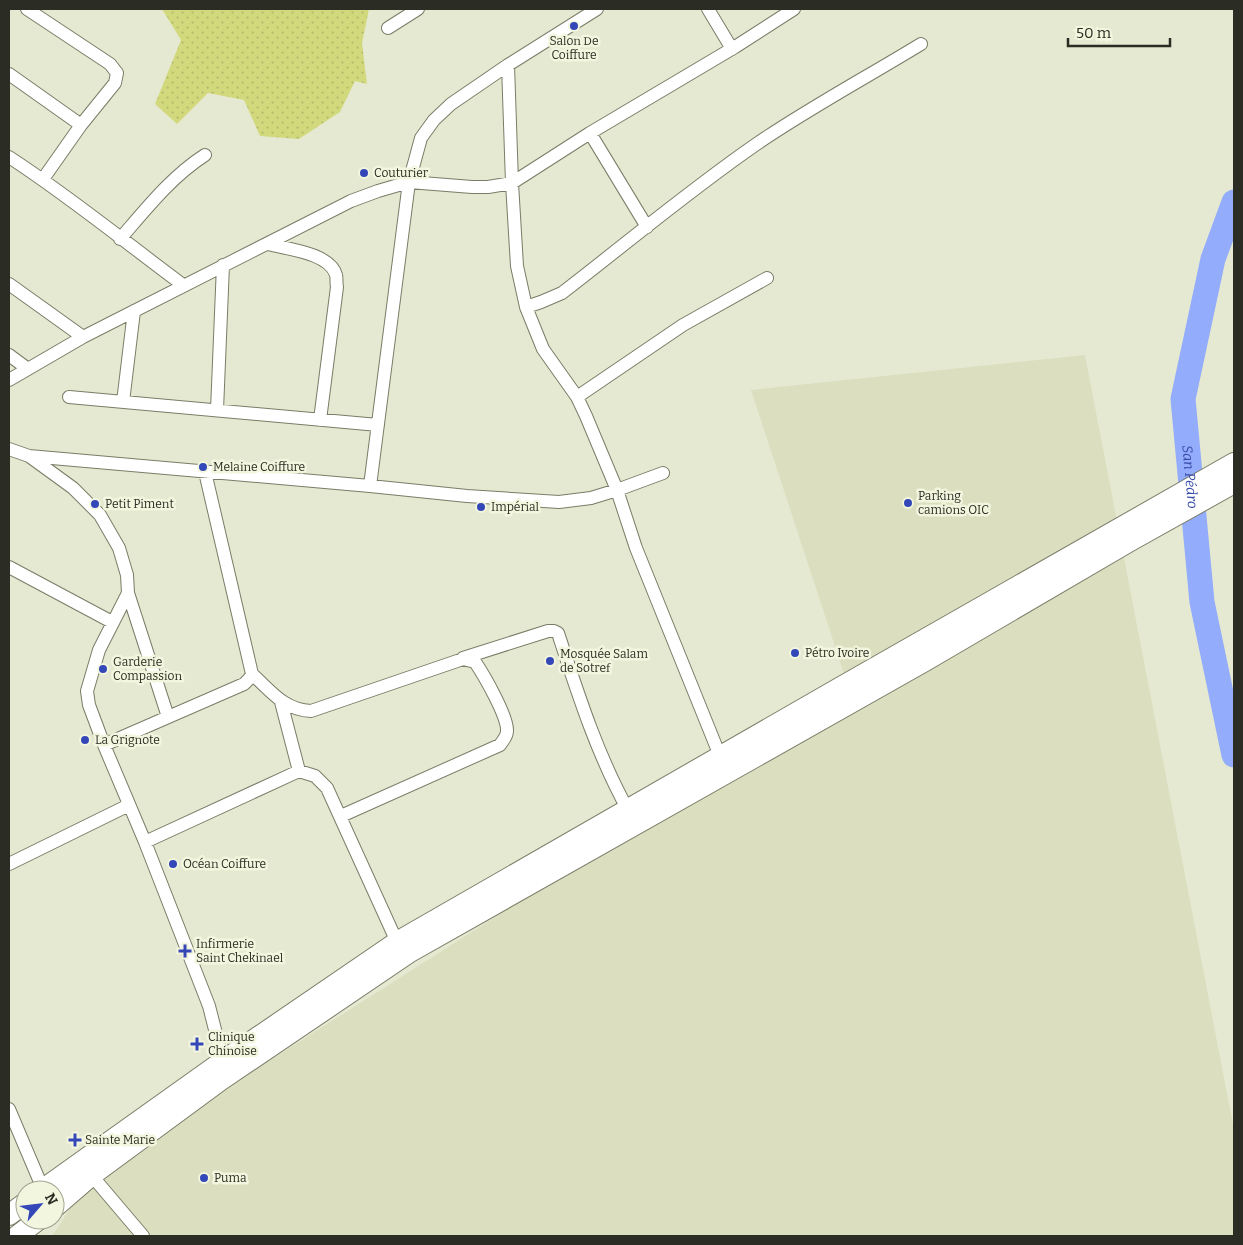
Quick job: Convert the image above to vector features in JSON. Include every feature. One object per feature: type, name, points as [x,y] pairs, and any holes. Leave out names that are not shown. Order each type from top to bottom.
[{"type":"main road","points":[[63,1180],[86,1168],[221,1080],[410,952],[925,661],[1234,463]]},
{"type":"main road","points":[[65,1194],[86,1168],[223,1061],[397,942],[720,756],[1125,534],[1234,483]]},
{"type":"street","points":[[27,9],[110,64],[117,73],[116,83],[81,125],[43,179]]},
{"type":"street","points":[[388,28],[418,9]]},
{"type":"street","points":[[370,486],[409,182],[421,138],[434,120],[451,104],[508,65],[597,9]]},
{"type":"street","points":[[708,9],[732,49]]},
{"type":"street","points":[[9,380],[83,337],[183,285],[351,201],[378,190],[409,182],[472,187],[512,184],[590,133],[732,49],[794,9]]},
{"type":"street","points":[[526,307],[562,293],[706,180],[759,142],[921,44]]},
{"type":"street","points":[[508,65],[517,266],[526,307],[544,349],[577,397],[617,490],[636,548],[720,756]]},
{"type":"street","points":[[9,74],[81,125]]},
{"type":"street","points":[[590,133],[648,227]]},
{"type":"street","points":[[120,239],[178,175],[205,154]]},
{"type":"street","points":[[9,157],[43,179],[183,285]]},
{"type":"street","points":[[268,244],[317,256],[331,265],[336,275],[320,420]]},
{"type":"street","points":[[217,410],[223,265]]},
{"type":"street","points":[[577,397],[683,325],[767,278]]},
{"type":"street","points":[[9,284],[83,337]]},
{"type":"street","points":[[123,402],[134,311]]},
{"type":"street","points":[[9,355],[28,369]]},
{"type":"street","points":[[69,397],[378,425]]},
{"type":"street","points":[[9,449],[29,456],[467,496],[559,502],[591,498],[663,473]]},
{"type":"street","points":[[29,456],[73,488],[100,515],[119,548],[127,575],[128,593],[168,717]]},
{"type":"street","points":[[205,472],[252,674],[281,702],[302,711],[311,711],[463,658],[554,630],[558,634],[583,710],[610,778],[628,810]]},
{"type":"street","points":[[9,566],[112,622]]},
{"type":"street","points":[[128,593],[99,650],[87,691],[89,705],[104,745],[146,842],[209,1006],[223,1061]]},
{"type":"street","points":[[341,816],[500,744],[506,737],[508,729],[490,684],[476,662],[463,658]]},
{"type":"street","points":[[104,745],[244,684],[250,679],[252,674]]},
{"type":"street","points":[[281,702],[299,771]]},
{"type":"street","points":[[146,842],[299,771],[315,776],[327,788],[341,816],[397,942]]},
{"type":"street","points":[[9,864],[129,805]]},
{"type":"street","points":[[9,1109],[39,1180]]},
{"type":"street","points":[[86,1168],[143,1236]]},
{"type":"shaded area","points":[[1085,355],[1234,1130],[1234,1236],[52,1236],[56,1230],[65,1230],[65,1216],[94,1172],[850,692],[751,390]]},
{"type":"green space","points":[[162,9],[369,9],[362,43],[367,84],[355,81],[340,112],[299,139],[260,136],[244,100],[208,93],[177,124],[155,104],[181,40]]},
{"type":"waterway","name":"San Pédro","points":[[1234,202],[1213,259],[1183,399],[1202,602],[1234,755]]},
{"type":"place","name":"Salon De Coiffure","points":[[574,26]]},
{"type":"place","name":"Couturier","points":[[364,173]]},
{"type":"place","name":"Melaine Coiffure","points":[[203,467]]},
{"type":"place","name":"Parking camions OIC","points":[[908,503]]},
{"type":"place","name":"Petit Piment","points":[[95,504]]},
{"type":"place","name":"Impérial","points":[[481,507]]},
{"type":"place","name":"Pétro Ivoire","points":[[795,653]]},
{"type":"place","name":"Mosquée Salam de Sotref","points":[[550,661]]},
{"type":"place","name":"Garderie Compassion","points":[[103,669]]},
{"type":"place","name":"La Grignote","points":[[85,740]]},
{"type":"place","name":"Océan Coiffure","points":[[173,864]]},
{"type":"place","name":"Infirmerie Saint Chekinael","points":[[185,951]]},
{"type":"place","name":"Clinique Chinoise","points":[[197,1044]]},
{"type":"place","name":"Sainte Marie","points":[[75,1140]]},
{"type":"place","name":"Puma","points":[[204,1178]]}]
